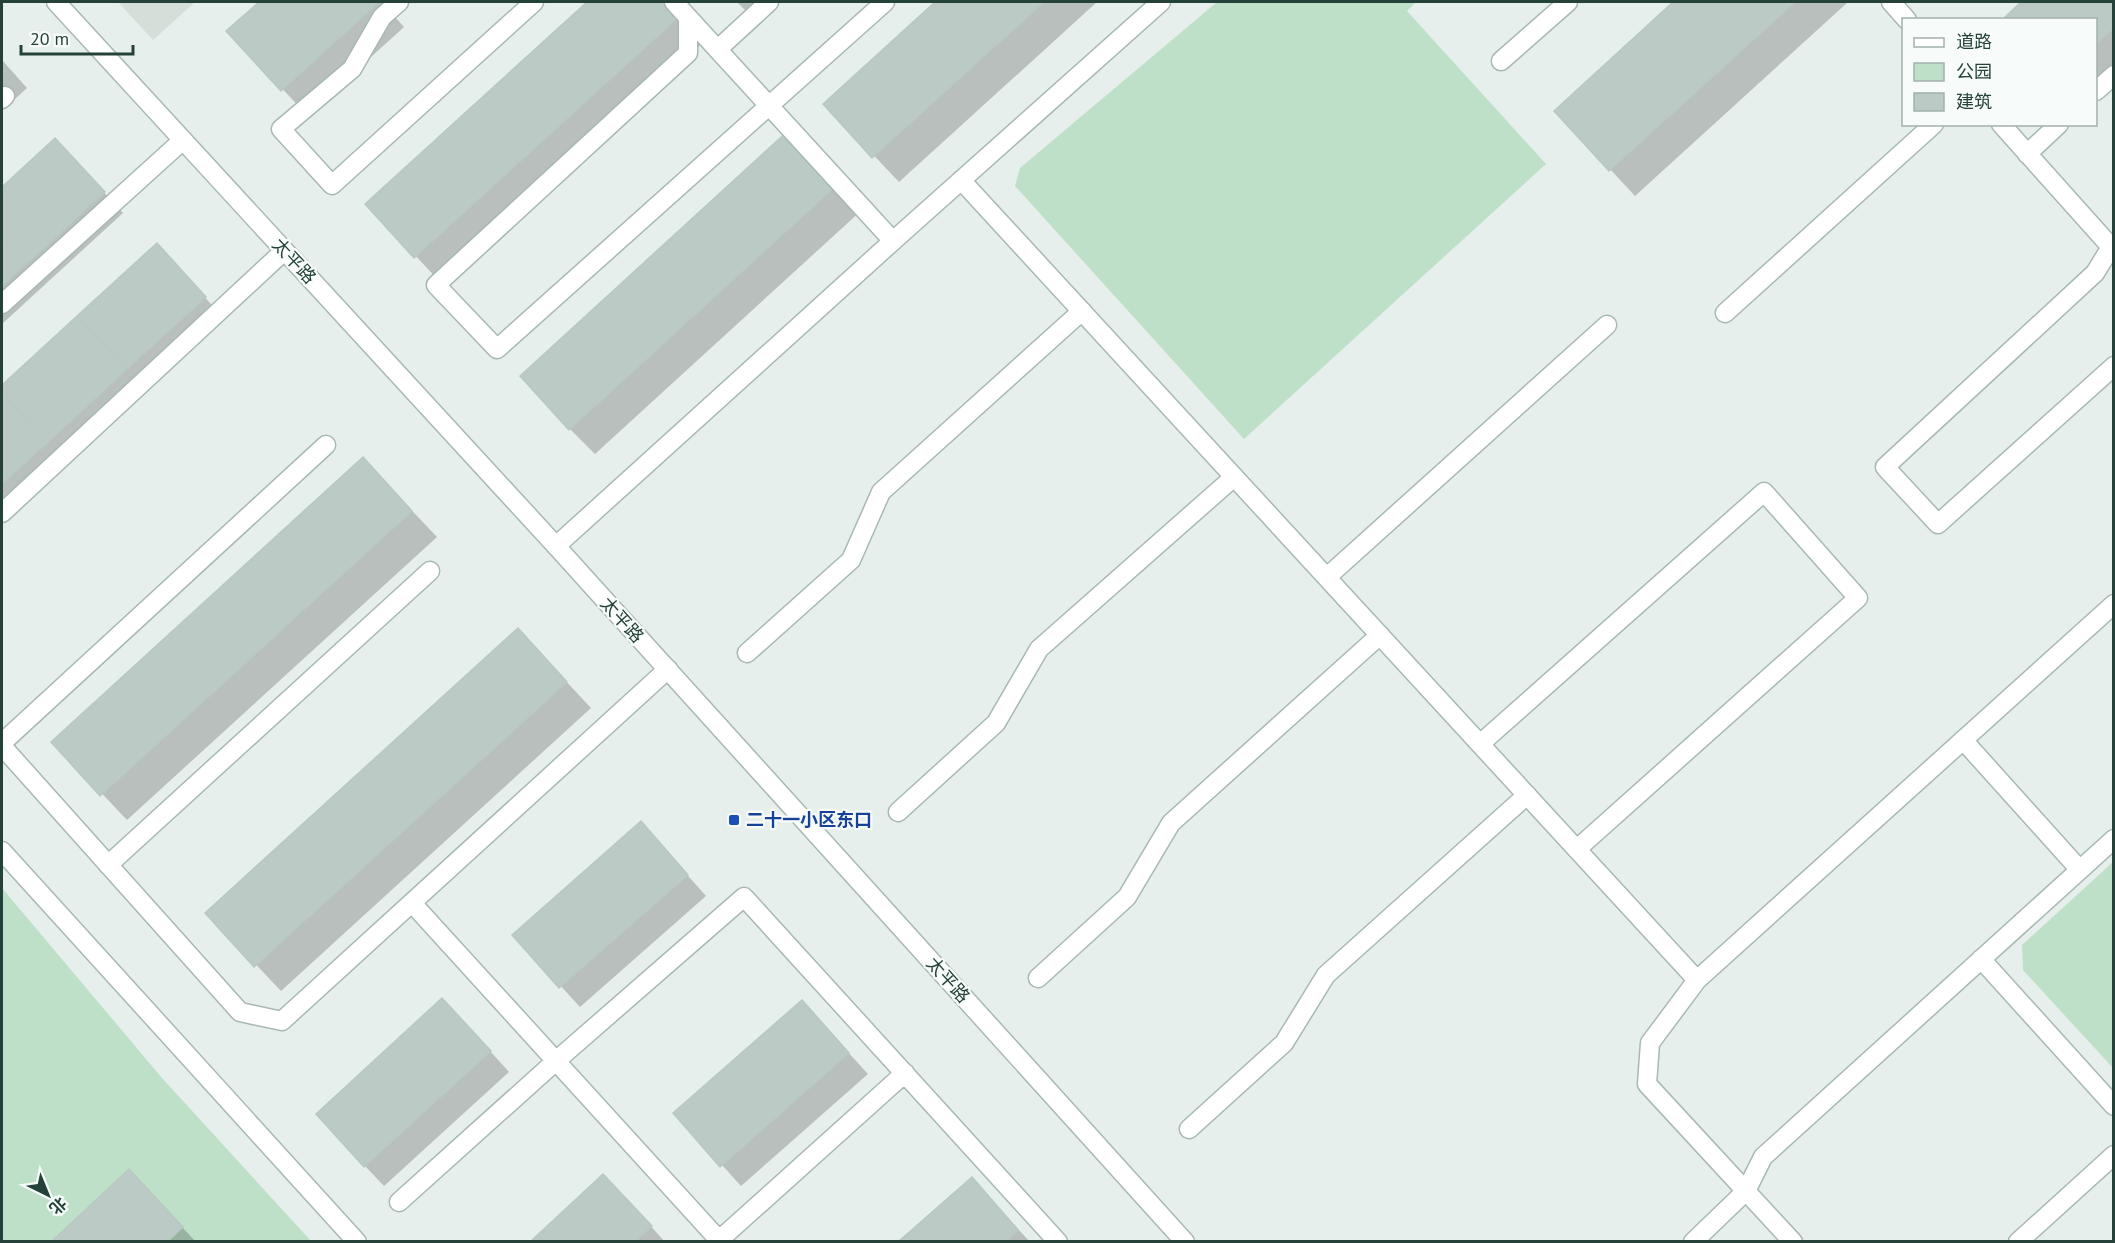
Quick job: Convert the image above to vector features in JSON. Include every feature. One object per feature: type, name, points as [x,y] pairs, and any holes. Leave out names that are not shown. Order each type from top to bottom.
[{"type":"street","name":"太平路","points":[[56,2],[668,669],[1185,1242]]},
{"type":"street","points":[[399,2],[382,17],[351,69],[281,129],[332,185],[534,2]]},
{"type":"street","points":[[674,2],[893,241]]},
{"type":"street","points":[[718,49],[769,2]]},
{"type":"street","points":[[688,16],[688,53],[436,285],[497,349],[885,2]]},
{"type":"street","points":[[556,546],[1161,2]]},
{"type":"street","points":[[1501,61],[1568,2]]},
{"type":"street","points":[[1891,2],[1906,18]]},
{"type":"street","points":[[2097,90],[2114,75]]},
{"type":"street","points":[[1725,313],[1932,126]]},
{"type":"street","points":[[2003,126],[2112,247],[2095,273],[1885,467],[1938,524],[2114,366]]},
{"type":"street","points":[[2027,154],[2057,126]]},
{"type":"street","points":[[2,304],[183,140]]},
{"type":"street","points":[[961,180],[1697,980]]},
{"type":"street","points":[[2,513],[284,251]]},
{"type":"street","points":[[747,653],[850,560],[881,492],[1082,311]]},
{"type":"street","points":[[1327,578],[1607,325]]},
{"type":"street","points":[[326,445],[2,745],[240,1011],[282,1022],[668,669]]},
{"type":"street","points":[[898,812],[996,723],[1039,649],[1234,477]]},
{"type":"street","points":[[1480,744],[1764,492],[1858,598],[1577,849]]},
{"type":"street","points":[[108,865],[430,571]]},
{"type":"street","points":[[1793,1242],[1647,1084],[1650,1043],[1697,980],[2114,604]]},
{"type":"street","points":[[1038,978],[1127,897],[1171,823],[1380,635]]},
{"type":"street","points":[[1963,740],[2080,870]]},
{"type":"street","points":[[1189,1129],[1284,1043],[1326,975],[1527,795]]},
{"type":"street","points":[[1693,1242],[1746,1191],[1763,1157],[2114,839]]},
{"type":"street","points":[[2,851],[357,1242]]},
{"type":"street","points":[[399,1202],[744,897],[1056,1241]]},
{"type":"street","points":[[412,903],[557,1060],[718,1241],[904,1073]]},
{"type":"street","points":[[1981,959],[2114,1106]]},
{"type":"street","points":[[2018,1242],[2114,1155]]},
{"type":"shaded area","points":[[118,2],[195,2],[153,40]]},
{"type":"green space","points":[[1217,2],[1416,2],[1407,11],[1546,164],[1244,439],[1015,186],[1020,168]]},
{"type":"green space","points":[[2113,862],[2113,1068],[2023,970],[2022,945]]},
{"type":"green space","points":[[2,888],[162,1078],[311,1241],[2,1241]]},
{"type":"building","points":[[259,2],[379,2],[281,91],[226,31]]},
{"type":"building","points":[[587,2],[672,2],[683,13],[414,258],[365,204]]},
{"type":"building","points":[[935,2],[1044,2],[872,158],[823,104]]},
{"type":"building","points":[[1673,2],[1795,2],[1609,171],[1554,111]]},
{"type":"building","points":[[2021,2],[2114,2],[2114,28],[2097,43],[2097,18],[2004,18]]},
{"type":"building","points":[[790,129],[839,183],[569,430],[520,376]]},
{"type":"building","points":[[55,138],[105,192],[26,264],[2,238],[2,187]]},
{"type":"building","points":[[2,238],[26,264],[2,286]]},
{"type":"building","points":[[157,243],[206,297],[127,369],[77,316]]},
{"type":"building","points":[[77,316],[127,369],[47,443],[2,393],[2,385]]},
{"type":"building","points":[[2,393],[47,443],[2,484]]},
{"type":"building","points":[[363,457],[412,511],[100,796],[51,742]]},
{"type":"building","points":[[518,628],[567,682],[254,967],[205,913]]},
{"type":"building","points":[[641,821],[688,875],[559,988],[512,935]]},
{"type":"building","points":[[442,998],[491,1051],[364,1167],[316,1114]]},
{"type":"building","points":[[802,1000],[849,1053],[720,1167],[673,1113]]},
{"type":"building","points":[[129,1169],[183,1227],[167,1242],[51,1242]]},
{"type":"building","points":[[603,1174],[652,1226],[635,1242],[530,1242]]},
{"type":"building","points":[[972,1177],[1018,1230],[1006,1242],[898,1242]]},
{"type":"place","name":"二十一小区东口","points":[[734,820]]}]
